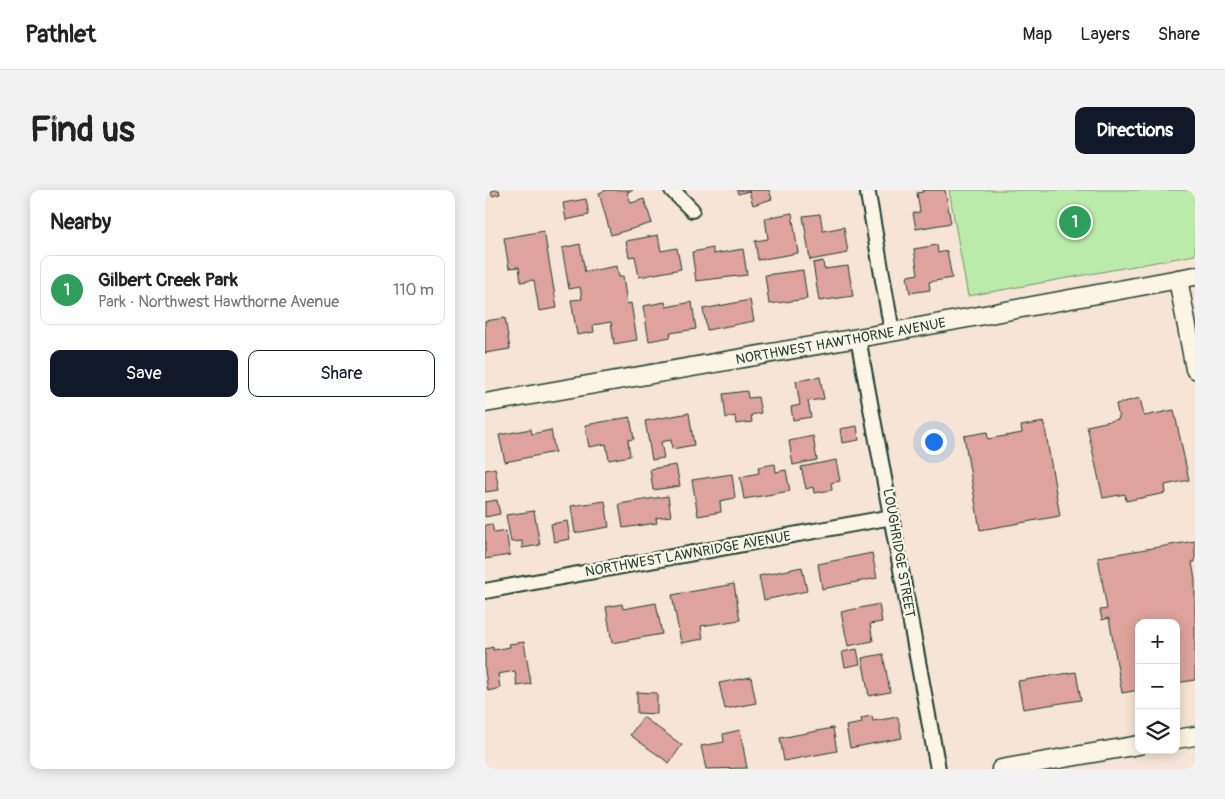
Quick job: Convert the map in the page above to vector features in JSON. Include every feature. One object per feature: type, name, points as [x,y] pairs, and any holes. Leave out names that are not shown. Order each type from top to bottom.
[{"type":"street","points":[[672,190],[692,210]]},
{"type":"street","points":[[868,194],[892,332]]},
{"type":"street","points":[[1186,277],[1195,369]]},
{"type":"street","name":"NORTHWEST HAWTHORNE AVENUE","points":[[485,403],[892,332],[1186,277]]},
{"type":"street","name":"LOUGHRIDGE STREET","points":[[858,338],[938,769]]},
{"type":"street","name":"NORTHWEST LAWNRIDGE AVENUE","points":[[485,592],[892,517]]},
{"type":"street","points":[[1180,738],[1195,736]]},
{"type":"street","points":[[1001,769],[1135,747]]},
{"type":"green space","points":[[949,190],[1195,190],[1195,255],[968,296]]},
{"type":"building","points":[[491,190],[499,190],[500,194],[492,196]]},
{"type":"building","points":[[607,190],[633,190],[627,192],[631,203],[644,199],[652,223],[611,235],[599,193]]},
{"type":"building","points":[[737,190],[769,190],[772,199],[753,205],[749,191],[738,194]]},
{"type":"building","points":[[923,190],[945,190],[951,223],[916,229],[913,213],[920,212],[917,193],[923,192]]},
{"type":"building","points":[[586,199],[589,215],[566,220],[563,203]]},
{"type":"building","points":[[792,213],[798,253],[758,260],[755,241],[768,239],[765,218]]},
{"type":"building","points":[[820,214],[823,231],[844,227],[848,253],[810,260],[803,216]]},
{"type":"building","points":[[544,231],[557,308],[539,311],[534,280],[521,282],[519,267],[509,268],[504,238]]},
{"type":"building","points":[[658,235],[661,251],[677,248],[681,269],[639,277],[635,256],[629,257],[626,241]]},
{"type":"building","points":[[580,244],[585,272],[617,266],[619,277],[623,276],[627,304],[631,303],[637,340],[614,344],[611,322],[593,325],[594,332],[577,335],[571,300],[582,299],[580,287],[569,289],[562,248]]},
{"type":"building","points":[[937,245],[938,253],[947,251],[952,278],[929,282],[930,290],[910,293],[907,276],[918,274],[914,249]]},
{"type":"building","points":[[713,248],[713,254],[743,249],[747,275],[696,281],[692,252]]},
{"type":"building","points":[[823,261],[824,269],[848,266],[853,296],[819,301],[813,263]]},
{"type":"building","points":[[803,270],[807,299],[769,304],[765,275]]},
{"type":"building","points":[[750,300],[754,321],[707,330],[703,309]]},
{"type":"building","points":[[665,302],[666,307],[692,302],[696,329],[670,333],[671,337],[649,341],[643,306]]},
{"type":"building","points":[[505,318],[510,349],[485,353],[485,321]]},
{"type":"building","points":[[820,377],[824,399],[808,401],[811,417],[793,420],[791,407],[800,405],[796,381]]},
{"type":"building","points":[[747,391],[748,398],[758,397],[761,413],[751,415],[752,422],[736,424],[735,416],[726,418],[723,394]]},
{"type":"building","points":[[1140,398],[1144,416],[1174,410],[1189,480],[1165,485],[1166,493],[1126,501],[1125,494],[1103,498],[1087,426],[1119,419],[1116,404]]},
{"type":"building","points":[[689,413],[694,445],[672,449],[671,440],[661,442],[664,458],[652,460],[645,421]]},
{"type":"building","points":[[630,417],[634,439],[628,440],[630,456],[609,460],[606,444],[589,447],[585,425]]},
{"type":"building","points":[[1044,422],[1060,516],[980,530],[964,436],[987,432],[988,439],[1022,433],[1021,426]]},
{"type":"building","points":[[857,426],[859,440],[842,443],[840,429]]},
{"type":"building","points":[[531,429],[532,434],[551,430],[555,452],[505,462],[499,435]]},
{"type":"building","points":[[813,436],[817,460],[793,465],[789,441]]},
{"type":"building","points":[[836,460],[840,481],[831,483],[832,490],[814,493],[813,487],[806,489],[801,467]]},
{"type":"building","points":[[775,464],[776,472],[786,470],[790,491],[744,499],[740,477],[759,473],[758,467]]},
{"type":"building","points":[[676,465],[680,486],[653,490],[650,469]]},
{"type":"building","points":[[495,468],[499,490],[485,492],[485,470]]},
{"type":"building","points":[[732,474],[735,498],[720,501],[721,512],[698,516],[692,480]]},
{"type":"building","points":[[668,496],[671,516],[656,518],[657,523],[623,528],[619,504]]},
{"type":"building","points":[[497,500],[500,514],[485,517],[485,502]]},
{"type":"building","points":[[605,501],[609,527],[575,533],[571,506]]},
{"type":"building","points":[[534,511],[540,545],[522,548],[522,541],[511,542],[506,515]]},
{"type":"building","points":[[567,521],[570,539],[554,542],[551,524]]},
{"type":"building","points":[[492,524],[494,533],[506,531],[510,555],[485,559],[485,525]]},
{"type":"building","points":[[1195,541],[1195,562],[1192,562],[1195,580],[1195,680],[1180,682],[1180,619],[1135,619],[1135,691],[1122,693],[1109,618],[1102,620],[1100,610],[1107,609],[1098,557]]},
{"type":"building","points":[[872,553],[877,578],[822,589],[818,564]]},
{"type":"building","points":[[802,567],[807,591],[764,600],[759,576]]},
{"type":"building","points":[[734,584],[740,620],[701,626],[703,639],[681,643],[672,595]]},
{"type":"building","points":[[656,603],[662,634],[612,643],[606,607],[622,604],[623,609]]},
{"type":"building","points":[[879,604],[882,622],[870,624],[873,641],[848,646],[841,612]]},
{"type":"building","points":[[524,642],[531,684],[517,686],[515,671],[498,674],[500,688],[488,691],[485,671],[485,649],[493,647],[493,650],[510,647],[509,644]]},
{"type":"building","points":[[857,649],[860,664],[845,667],[842,652]]},
{"type":"building","points":[[883,654],[890,692],[869,696],[862,658]]},
{"type":"building","points":[[1076,672],[1081,700],[1023,709],[1018,681]]},
{"type":"building","points":[[751,677],[756,703],[725,709],[719,683]]},
{"type":"building","points":[[637,692],[657,693],[657,714],[637,713]]},
{"type":"building","points":[[872,716],[873,721],[898,717],[902,738],[850,748],[846,726],[862,723],[861,718]]},
{"type":"building","points":[[643,717],[682,745],[669,763],[630,735]]},
{"type":"building","points":[[833,728],[837,751],[784,761],[780,738]]},
{"type":"building","points":[[740,730],[747,768],[706,769],[701,746],[724,742],[723,734]]},
{"type":"place","name":"Gilbert Creek Park","points":[[1075,222]]}]
